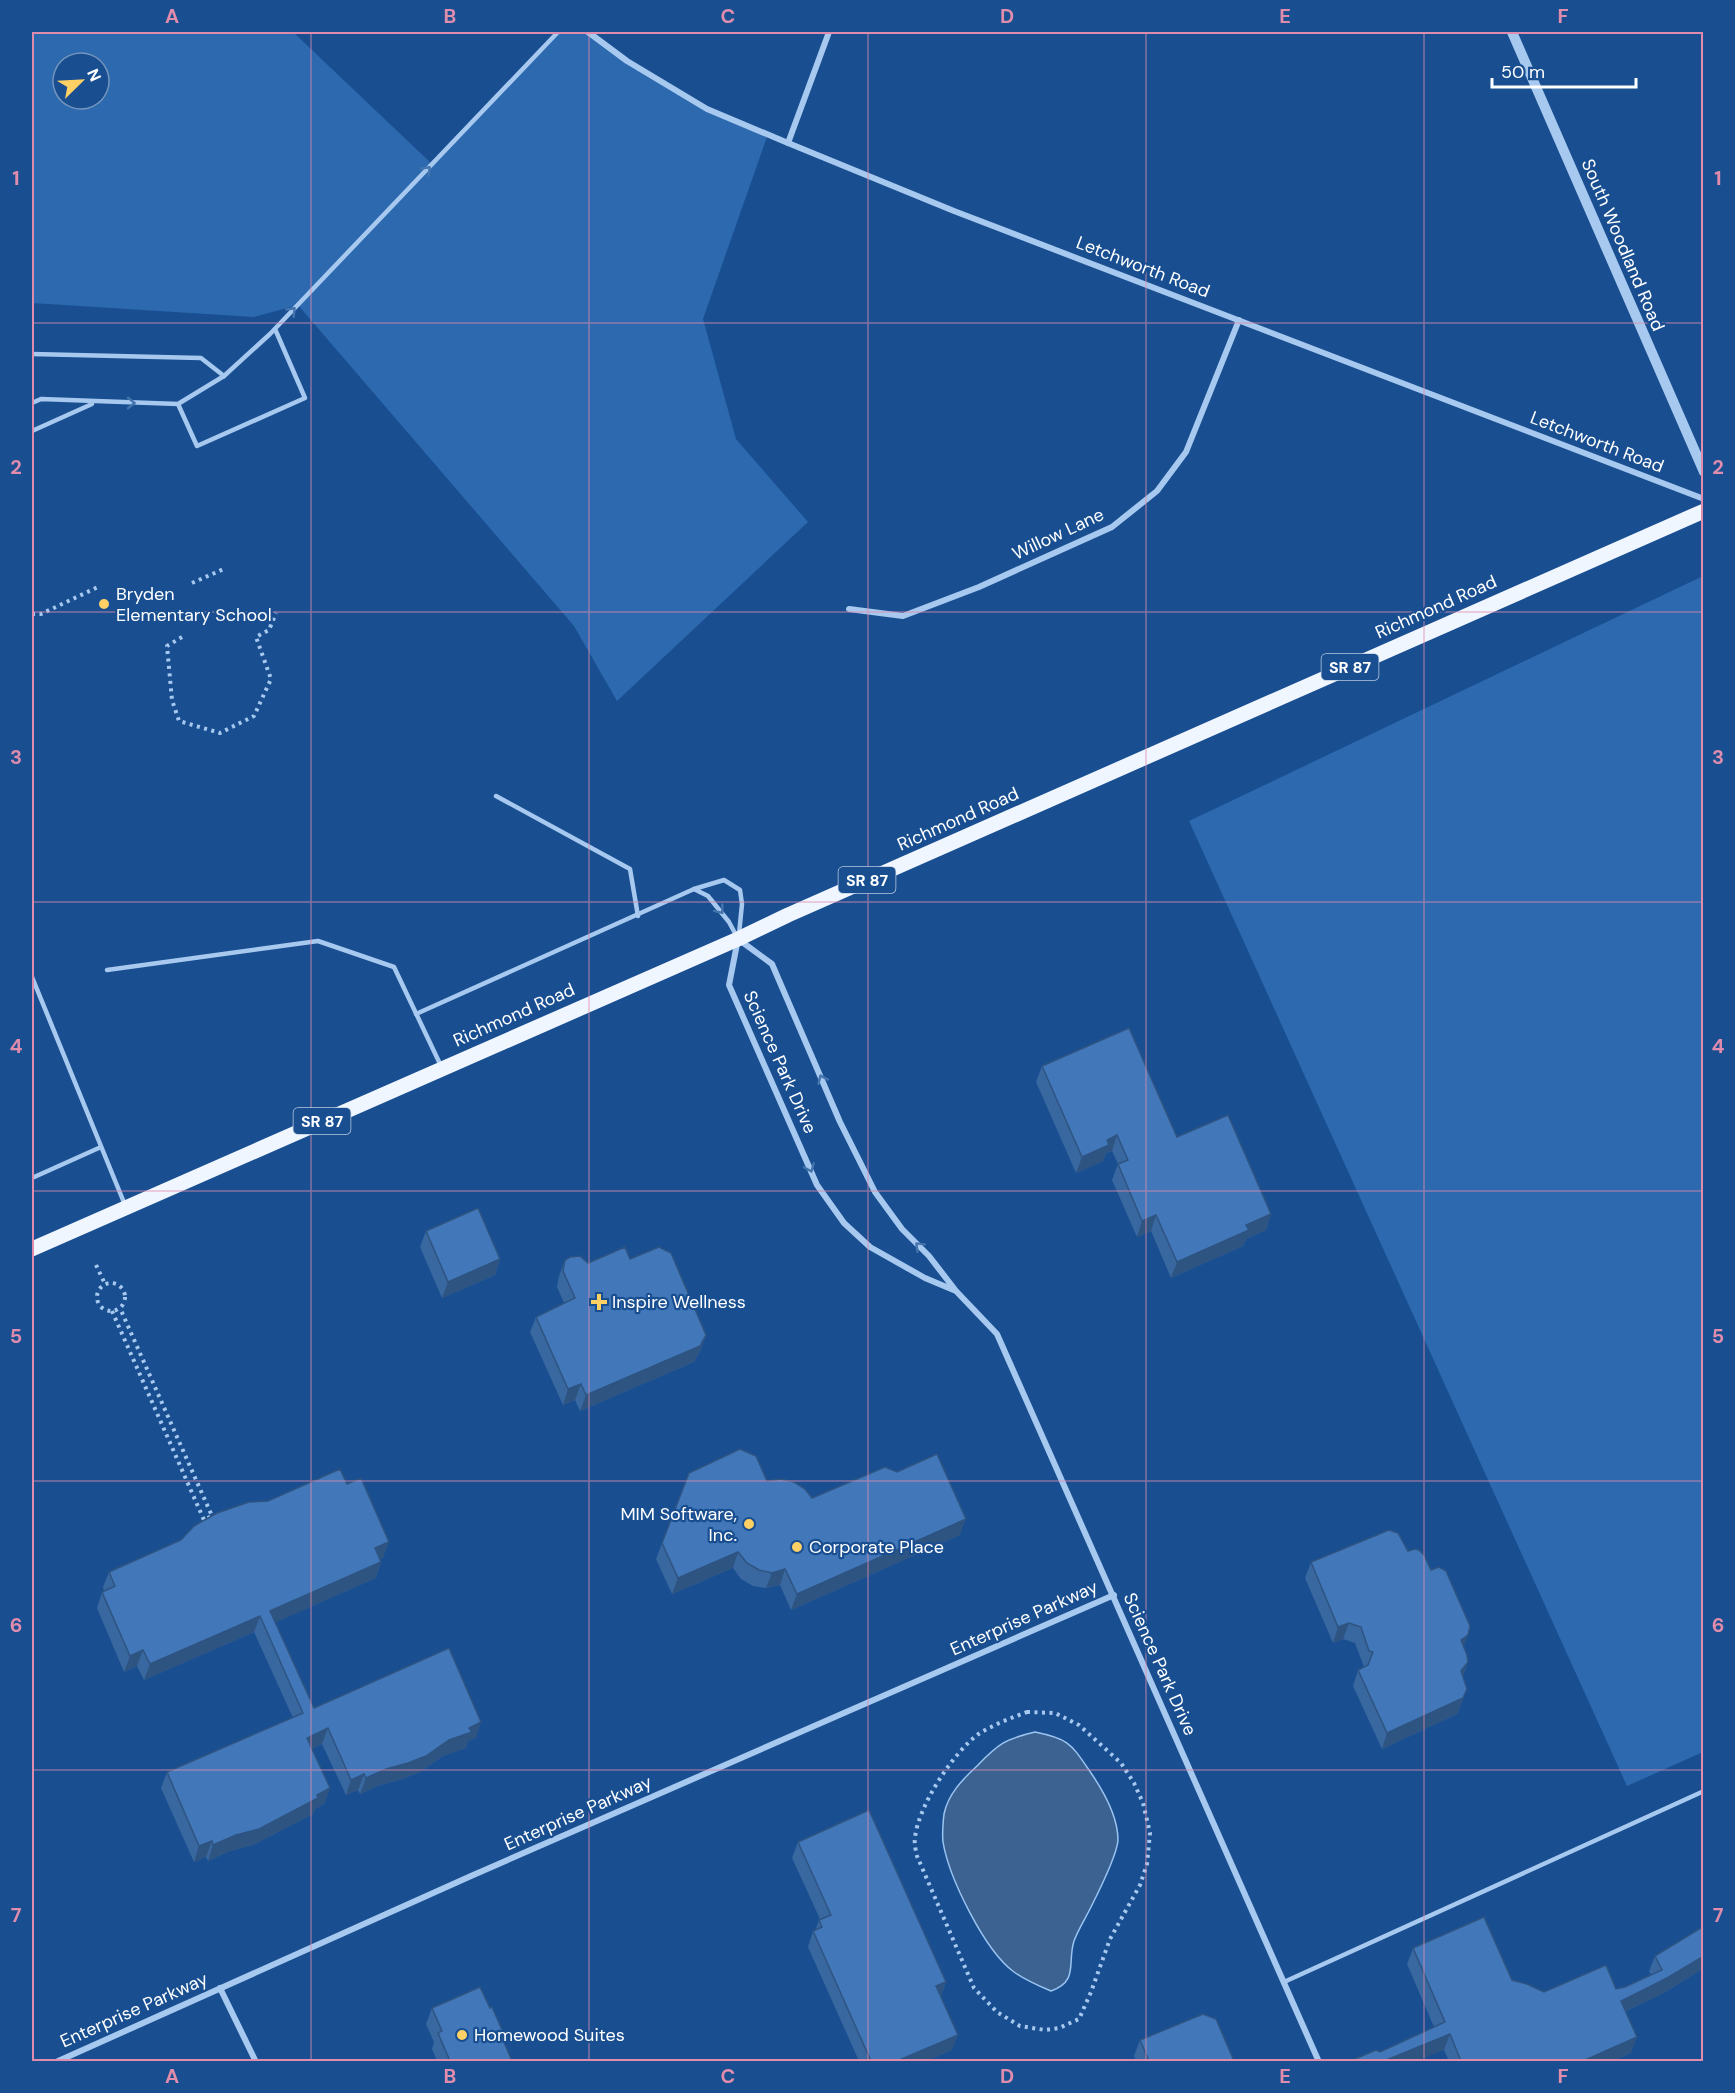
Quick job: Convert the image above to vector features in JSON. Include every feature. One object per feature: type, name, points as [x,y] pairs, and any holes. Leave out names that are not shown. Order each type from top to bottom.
[{"type":"main road","name":"Richmond Road","points":[[32,1249],[1704,511]]},
{"type":"street","name":"Letchworth Road","points":[[588,32],[627,61],[706,109],[954,211],[1704,499]]},
{"type":"street","points":[[788,143],[829,32]]},
{"type":"street","name":"South Woodland Road","points":[[1512,32],[1704,472]]},
{"type":"street","name":"Willow Lane","points":[[849,609],[903,616],[979,587],[1112,527],[1157,491],[1186,452],[1239,320]]},
{"type":"street","name":"Science Park Drive","points":[[956,1291],[925,1278],[870,1247],[844,1223],[817,1185],[729,985],[738,939],[772,964],[840,1122],[875,1192],[902,1229],[928,1256],[956,1291],[998,1334],[1319,2061]]},
{"type":"street","name":"Enterprise Parkway","points":[[57,2061],[492,1867],[1114,1595]]},
{"type":"street","points":[[220,1988],[256,2061]]},
{"type":"lane","points":[[32,404],[41,399],[178,404],[224,376],[275,329],[558,32]]},
{"type":"lane","points":[[178,404],[197,446],[305,398],[275,329]]},
{"type":"lane","points":[[32,354],[201,357],[224,376]]},
{"type":"lane","points":[[32,431],[94,402]]},
{"type":"lane","points":[[496,796],[630,869],[638,916]]},
{"type":"lane","points":[[416,1014],[694,889],[724,880],[740,890],[742,904],[738,939]]},
{"type":"lane","points":[[694,889],[708,896],[729,922],[738,939]]},
{"type":"lane","points":[[107,970],[318,941],[394,967],[442,1068]]},
{"type":"lane","points":[[32,977],[126,1208]]},
{"type":"lane","points":[[32,1178],[101,1147]]},
{"type":"lane","points":[[1284,1982],[1704,1791]]},
{"type":"path","points":[[192,583],[226,568]]},
{"type":"path","points":[[32,614],[41,614],[98,587]]},
{"type":"path","points":[[182,637],[167,646],[172,700],[179,721],[220,733],[254,716],[271,679],[256,637],[269,630],[276,613]]},
{"type":"path","points":[[96,1265],[105,1284]]},
{"type":"path","points":[[105,1284],[117,1285],[123,1292],[124,1300],[120,1308],[112,1311],[103,1309],[97,1302],[97,1293],[105,1284]]},
{"type":"path","points":[[112,1311],[204,1520],[212,1516],[120,1308]]},
{"type":"path","points":[[1027,1712],[1055,1713],[1079,1725],[1121,1763],[1143,1803],[1150,1833],[1147,1864],[1140,1885],[1110,1939],[1092,1992],[1079,2019],[1059,2028],[1045,2031],[1020,2026],[997,2012],[974,1988],[917,1856],[915,1838],[927,1802],[943,1774],[960,1753],[979,1734],[1003,1721],[1027,1712]]},
{"type":"shaded area","points":[[32,32],[293,32],[432,164],[558,32],[588,32],[627,61],[706,109],[768,134],[703,319],[736,439],[808,522],[617,701],[574,626],[298,305],[254,317],[32,303]]},
{"type":"shaded area","points":[[1703,576],[1703,1752],[1627,1786],[1189,821]]},
{"type":"shaded area","points":[[1035,1732],[1063,1740],[1079,1755],[1105,1796],[1116,1822],[1118,1840],[1107,1874],[1074,1941],[1069,1977],[1060,1987],[1051,1991],[1014,1972],[992,1948],[980,1931],[960,1893],[943,1839],[946,1807],[961,1782],[1003,1743]]},
{"type":"building","points":[[1129,1028],[1177,1137],[1228,1115],[1271,1214],[1246,1225],[1249,1230],[1177,1262],[1156,1215],[1142,1221],[1118,1164],[1128,1160],[1117,1135],[1107,1140],[1109,1145],[1082,1157],[1042,1066]]},
{"type":"building","points":[[478,1208],[500,1259],[448,1282],[426,1231]]},
{"type":"building","points":[[625,1247],[630,1259],[659,1247],[671,1253],[706,1335],[700,1346],[586,1395],[581,1384],[568,1389],[536,1317],[575,1298],[563,1271],[565,1260],[580,1256],[588,1263]]},
{"type":"building","name":"Corporate Place","points":[[740,1449],[756,1456],[767,1481],[781,1479],[794,1482],[805,1489],[812,1498],[885,1467],[897,1472],[937,1454],[966,1519],[797,1594],[785,1569],[772,1573],[759,1570],[747,1563],[738,1552],[678,1578],[662,1543],[689,1473]]},
{"type":"building","points":[[340,1469],[347,1484],[361,1478],[389,1542],[375,1548],[381,1562],[270,1611],[314,1708],[449,1648],[481,1722],[469,1728],[472,1732],[449,1740],[426,1756],[366,1778],[364,1774],[351,1780],[328,1728],[307,1738],[330,1788],[317,1795],[318,1798],[259,1829],[236,1835],[213,1845],[212,1841],[199,1846],[167,1772],[303,1713],[260,1616],[150,1664],[143,1650],[130,1656],[102,1592],[115,1586],[109,1572],[181,1540],[194,1526],[217,1513],[249,1502],[268,1501]]},
{"type":"building","points":[[1389,1530],[1398,1533],[1408,1551],[1419,1550],[1431,1570],[1439,1567],[1446,1571],[1470,1626],[1468,1635],[1461,1640],[1468,1662],[1461,1671],[1467,1689],[1463,1698],[1387,1733],[1358,1670],[1368,1665],[1373,1652],[1369,1651],[1361,1627],[1349,1623],[1338,1627],[1311,1562]]},
{"type":"building","points":[[869,1810],[946,1982],[936,1986],[958,2035],[897,2061],[871,2061],[813,1931],[822,1927],[819,1920],[831,1915],[798,1842]]},
{"type":"building","points":[[1484,1917],[1512,1980],[1544,1992],[1606,1965],[1616,1989],[1625,1987],[1662,1970],[1655,1956],[1704,1926],[1704,1956],[1621,2001],[1637,2037],[1583,2061],[1461,2061],[1450,2034],[1384,2061],[1350,2061],[1376,2050],[1380,2052],[1445,2022],[1413,1948]]},
{"type":"building","name":"Homewood Suites","points":[[480,1987],[507,2041],[504,2042],[512,2061],[450,2061],[438,2033],[442,2031],[432,2008]]},
{"type":"building","points":[[1203,2014],[1216,2019],[1234,2061],[1149,2061],[1140,2040]]},
{"type":"place","name":"Bryden Elementary School","points":[[104,604]]},
{"type":"place","name":"Inspire Wellness","points":[[599,1302]]},
{"type":"place","name":"MIM Software, Inc.","points":[[749,1524]]},
{"type":"place","name":"Corporate Place","points":[[797,1547]]},
{"type":"place","name":"Homewood Suites","points":[[462,2035]]}]
